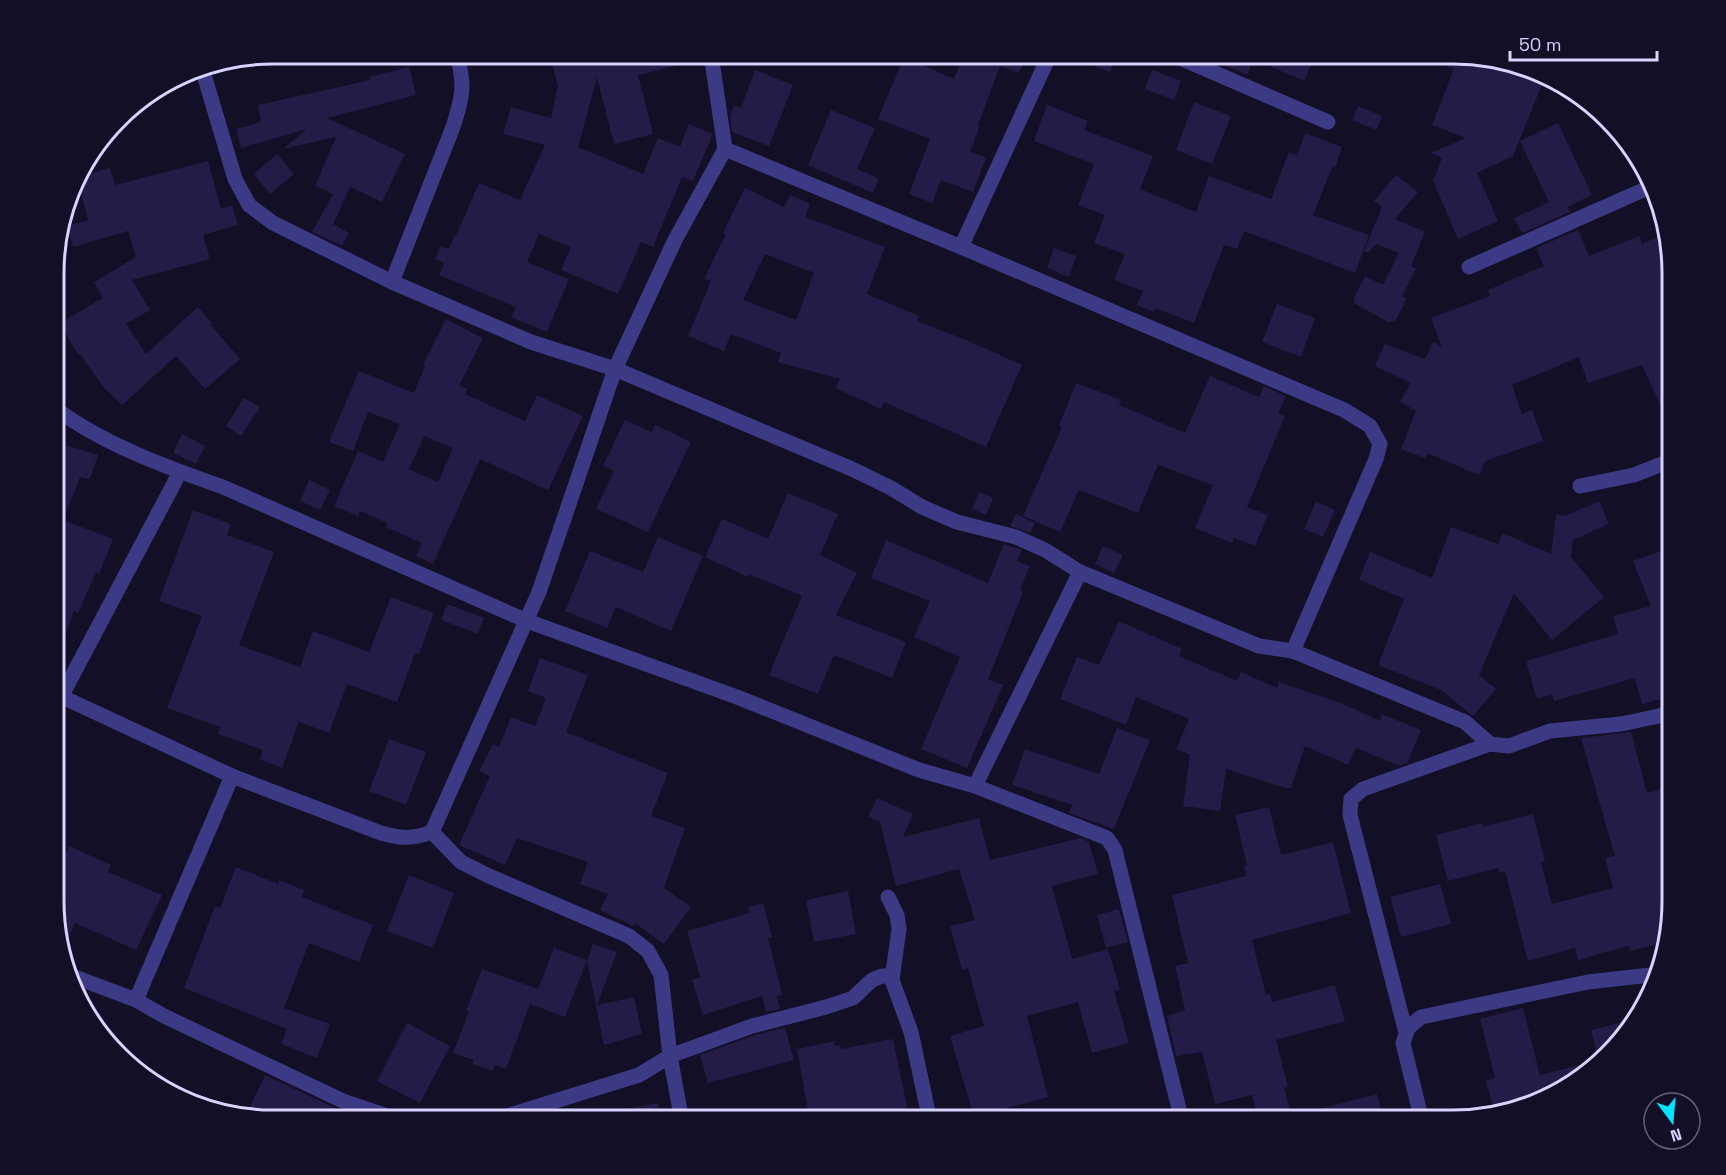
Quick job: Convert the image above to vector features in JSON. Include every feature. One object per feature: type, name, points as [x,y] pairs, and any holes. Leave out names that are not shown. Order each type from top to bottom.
[{"type":"street","points":[[961,247],[1045,64]]},
{"type":"street","points":[[1195,64],[1328,122]]},
{"type":"street","points":[[392,282],[459,107],[464,81],[460,65]]},
{"type":"street","points":[[64,698],[232,776],[381,833],[399,838],[414,838],[432,832],[539,592],[615,369],[675,240],[725,149],[713,65]]},
{"type":"street","points":[[205,77],[235,179],[249,205],[273,223],[392,282],[531,342],[615,369],[852,469],[891,488],[922,507],[957,522],[1016,537],[1045,550],[1080,572],[1259,646],[1293,651],[1465,722],[1490,744]]},
{"type":"street","points":[[725,149],[1344,410],[1370,426],[1380,444],[1376,459],[1293,651]]},
{"type":"street","points":[[1468,267],[1644,190]]},
{"type":"street","points":[[64,415],[78,426],[180,472],[223,487],[527,621],[737,697],[919,770],[975,786],[1107,838],[1115,850],[1179,1110]]},
{"type":"street","points":[[1580,486],[1634,475],[1661,464]]},
{"type":"street","points":[[64,684],[180,472]]},
{"type":"street","points":[[975,786],[1080,572]]},
{"type":"street","points":[[1406,1033],[1350,815],[1351,799],[1363,789],[1490,744],[1509,746],[1550,731],[1621,724],[1661,715]]},
{"type":"street","points":[[136,1000],[232,776]]},
{"type":"street","points":[[432,832],[461,862],[629,936],[648,951],[661,975],[670,1056],[680,1110]]},
{"type":"street","points":[[888,897],[897,915],[899,929],[892,980],[911,1032],[928,1110]]},
{"type":"street","points":[[1419,1110],[1403,1043],[1408,1028],[1421,1017],[1588,982],[1647,975]]},
{"type":"street","points":[[527,1110],[639,1075],[670,1056],[752,1026],[853,998],[872,980],[882,976],[887,976],[892,980]]},
{"type":"street","points":[[80,979],[136,1000],[164,1016],[343,1101],[370,1110]]},
{"type":"building","points":[[901,64],[921,64],[954,79],[960,64],[1023,64],[1019,73],[1000,66],[970,151],[986,158],[973,192],[941,180],[932,203],[909,194],[930,139],[878,119]]},
{"type":"building","points":[[1090,64],[1113,64],[1110,72]]},
{"type":"building","points":[[1223,64],[1252,64],[1247,75]]},
{"type":"building","points":[[1266,64],[1312,64],[1304,81]]},
{"type":"building","points":[[1443,64],[1480,66],[1520,76],[1542,85],[1513,156],[1477,173],[1498,221],[1458,239],[1433,181],[1442,158],[1431,153],[1466,138],[1432,125],[1454,69]]},
{"type":"building","points":[[552,65],[680,65],[638,75],[653,134],[614,144],[597,77],[578,147],[643,174],[658,138],[680,147],[689,124],[713,134],[693,181],[682,177],[653,247],[641,242],[618,294],[561,270],[571,247],[539,234],[527,262],[569,279],[547,332],[511,317],[516,307],[439,275],[444,263],[435,259],[441,246],[449,249],[479,183],[520,200],[545,145],[503,134],[511,107],[551,118],[558,86]]},
{"type":"building","points":[[409,67],[416,95],[327,118],[405,154],[382,202],[350,187],[333,224],[349,233],[342,246],[312,232],[333,194],[315,186],[336,137],[283,149],[307,129],[241,148],[236,129],[261,122],[258,105],[370,80],[369,77]]},
{"type":"building","points":[[755,70],[793,85],[769,146],[732,132],[730,116],[734,105],[741,108]]},
{"type":"building","points":[[1152,70],[1181,81],[1174,100],[1145,89]]},
{"type":"building","points":[[1194,102],[1231,116],[1212,164],[1176,150]]},
{"type":"building","points":[[1047,105],[1088,121],[1084,130],[1153,156],[1140,189],[1196,212],[1209,176],[1271,199],[1289,152],[1297,156],[1305,133],[1342,147],[1313,215],[1369,235],[1355,273],[1244,231],[1237,249],[1224,245],[1194,323],[1155,308],[1154,312],[1137,305],[1143,291],[1114,280],[1125,254],[1094,243],[1105,215],[1078,205],[1094,164],[1034,141]]},
{"type":"building","points":[[1358,106],[1382,116],[1376,130],[1352,120]]},
{"type":"building","points":[[831,110],[875,128],[857,169],[879,179],[873,193],[808,165]]},
{"type":"building","points":[[1558,123],[1592,195],[1567,207],[1570,212],[1522,233],[1514,218],[1549,202],[1520,141]]},
{"type":"building","points":[[277,154],[294,174],[270,194],[254,174]]},
{"type":"building","points":[[208,161],[221,209],[232,205],[238,225],[203,235],[210,259],[132,280],[150,310],[126,324],[146,354],[198,307],[240,359],[205,389],[176,356],[122,405],[104,388],[80,354],[78,355],[64,330],[64,321],[103,298],[94,282],[136,257],[128,231],[73,247],[69,233],[71,225],[88,220],[81,192],[91,173],[110,168],[115,185]]},
{"type":"building","points":[[1396,175],[1418,192],[1395,219],[1425,232],[1411,266],[1416,269],[1402,296],[1407,298],[1395,322],[1388,322],[1354,303],[1354,297],[1365,276],[1383,285],[1399,253],[1376,244],[1368,253],[1364,251],[1382,207],[1374,201]]},
{"type":"building","points":[[745,188],[784,207],[790,195],[810,204],[805,217],[885,247],[867,294],[919,316],[917,321],[1022,365],[986,447],[884,402],[881,409],[835,388],[840,379],[778,362],[781,353],[731,334],[724,351],[688,336],[711,281],[704,279],[726,234],[723,233]],"holes":[[[765,254],[814,273],[796,320],[743,300]]]},
{"type":"building","points":[[1578,230],[1589,256],[1639,236],[1642,244],[1658,237],[1661,260],[1661,407],[1642,365],[1588,383],[1579,357],[1512,385],[1522,414],[1532,410],[1543,441],[1485,461],[1479,475],[1427,453],[1425,458],[1401,449],[1416,411],[1400,402],[1411,383],[1375,366],[1385,344],[1425,359],[1433,342],[1442,347],[1431,318],[1490,296],[1488,290],[1544,266],[1536,248]]},
{"type":"building","points":[[1054,248],[1076,256],[1069,277],[1047,268]]},
{"type":"building","points":[[1277,304],[1315,318],[1301,357],[1262,342]]},
{"type":"building","points":[[446,319],[483,338],[459,386],[467,389],[465,394],[525,421],[537,395],[583,416],[548,490],[480,459],[433,564],[416,556],[422,543],[386,527],[387,523],[360,511],[358,516],[334,506],[358,451],[383,462],[400,424],[368,412],[353,451],[329,442],[359,371],[414,393],[425,366],[423,365]],"holes":[[[424,436],[453,448],[438,482],[409,469]]]},
{"type":"building","points":[[1210,376],[1259,397],[1264,386],[1286,396],[1278,413],[1285,416],[1247,507],[1268,515],[1255,546],[1234,538],[1232,543],[1195,528],[1213,485],[1158,465],[1138,513],[1079,490],[1060,532],[1023,516],[1062,427],[1059,426],[1076,383],[1121,400],[1119,405],[1185,433]]},
{"type":"building","points":[[244,398],[260,407],[241,436],[226,426]]},
{"type":"building","points":[[625,420],[652,432],[655,425],[691,442],[648,532],[596,509],[614,471],[603,466]]},
{"type":"building","points":[[182,434],[205,446],[196,464],[173,453]]},
{"type":"building","points":[[66,445],[98,455],[90,479],[80,477],[64,517],[64,451]]},
{"type":"building","points":[[309,480],[330,490],[320,510],[300,501]]},
{"type":"building","points":[[979,492],[993,498],[986,515],[972,509]]},
{"type":"building","points":[[788,493],[838,514],[820,555],[857,573],[836,615],[906,642],[892,678],[834,655],[818,694],[769,675],[802,596],[749,574],[748,577],[705,557],[722,519],[768,539]]},
{"type":"building","points":[[1599,501],[1609,524],[1573,540],[1571,557],[1604,597],[1552,640],[1514,593],[1479,675],[1496,689],[1473,716],[1441,690],[1378,665],[1404,599],[1359,580],[1370,552],[1432,578],[1451,527],[1498,544],[1503,533],[1551,554],[1556,515],[1565,516]]},
{"type":"building","points":[[1316,502],[1335,510],[1323,537],[1304,529]]},
{"type":"building","points":[[193,510],[231,524],[227,535],[274,552],[239,645],[300,667],[313,631],[369,652],[391,597],[434,613],[419,654],[415,653],[397,702],[347,684],[329,733],[299,722],[282,768],[260,759],[263,750],[218,734],[220,727],[167,708],[202,616],[159,601]]},
{"type":"building","points":[[1016,514],[1035,523],[1030,533],[1010,526]]},
{"type":"building","points":[[64,520],[113,539],[99,574],[96,572],[78,613],[74,611],[64,638]]},
{"type":"building","points":[[658,537],[703,556],[671,631],[616,607],[607,628],[565,611],[590,551],[643,572]]},
{"type":"building","points":[[886,540],[988,583],[1004,544],[1022,550],[1017,561],[1030,566],[1020,590],[1023,592],[988,679],[1003,685],[967,768],[921,749],[960,657],[914,637],[930,601],[871,578]]},
{"type":"building","points":[[1103,546],[1123,555],[1114,573],[1095,564]]},
{"type":"building","points":[[1661,551],[1661,699],[1642,704],[1635,678],[1554,701],[1552,694],[1537,699],[1526,661],[1618,634],[1613,616],[1651,606],[1633,561]]},
{"type":"building","points":[[447,604],[484,618],[478,634],[441,620]]},
{"type":"building","points":[[1119,621],[1182,649],[1179,656],[1237,681],[1241,672],[1277,688],[1279,682],[1343,704],[1380,721],[1382,714],[1421,730],[1407,763],[1400,766],[1356,748],[1348,765],[1305,746],[1291,788],[1226,769],[1220,811],[1183,806],[1190,755],[1176,749],[1189,719],[1136,697],[1126,725],[1060,699],[1077,657],[1099,665]]},
{"type":"building","points":[[540,658],[588,675],[566,732],[668,773],[651,816],[685,828],[664,888],[691,907],[664,944],[635,923],[633,926],[600,910],[608,894],[580,884],[588,862],[517,838],[505,865],[459,845],[490,776],[479,771],[493,744],[499,747],[511,717],[535,726],[546,698],[528,691]]},
{"type":"building","points":[[1117,728],[1150,740],[1114,829],[1069,813],[1072,805],[1012,785],[1025,749],[1099,774]]},
{"type":"building","points":[[1631,732],[1647,793],[1661,789],[1661,915],[1657,942],[1656,944],[1630,951],[1628,946],[1578,960],[1575,948],[1528,961],[1505,871],[1499,873],[1498,868],[1448,881],[1436,835],[1482,823],[1483,827],[1533,814],[1545,861],[1541,862],[1552,904],[1613,888],[1605,858],[1615,856],[1581,738]]},
{"type":"building","points":[[389,739],[426,752],[406,805],[369,791]]},
{"type":"building","points":[[877,798],[913,814],[903,837],[979,818],[990,860],[1081,838],[1089,842],[1098,874],[1052,886],[1072,959],[1108,949],[1120,990],[1114,991],[1129,1043],[1092,1053],[1078,1002],[1027,1016],[1048,1097],[1000,1110],[972,1110],[950,1036],[984,1026],[968,968],[962,970],[950,926],[975,920],[959,869],[896,886],[880,822],[868,817]]},
{"type":"building","points":[[1269,807],[1281,855],[1333,842],[1351,913],[1252,940],[1266,995],[1270,994],[1272,1002],[1335,985],[1345,1021],[1276,1040],[1288,1087],[1284,1088],[1290,1110],[1256,1110],[1252,1095],[1215,1104],[1202,1052],[1176,1056],[1167,1016],[1185,1010],[1175,966],[1188,963],[1172,895],[1246,876],[1244,866],[1247,865],[1235,815]]},
{"type":"building","points":[[69,846],[111,865],[108,872],[162,895],[136,950],[75,923],[68,939],[64,901],[64,857]]},
{"type":"building","points":[[236,867],[278,884],[279,880],[304,890],[302,897],[373,925],[359,962],[309,943],[284,1008],[330,1024],[317,1058],[281,1044],[287,1029],[184,988],[215,906],[220,908]]},
{"type":"building","points":[[409,875],[454,893],[433,948],[387,931]]},
{"type":"building","points":[[1440,884],[1451,924],[1401,937],[1390,897]]},
{"type":"building","points":[[848,891],[856,934],[814,942],[806,900]]},
{"type":"building","points":[[763,903],[772,937],[768,938],[782,995],[777,996],[780,1009],[766,1012],[762,996],[703,1015],[692,980],[700,977],[687,931],[750,913],[748,907]]},
{"type":"building","points":[[1119,909],[1128,942],[1106,948],[1097,915]]},
{"type":"building","points":[[593,944],[617,952],[597,1005],[634,997],[642,1034],[604,1045],[587,961]]},
{"type":"building","points":[[554,948],[587,960],[565,1017],[530,1004],[506,1069],[495,1065],[493,1071],[472,1064],[474,1060],[453,1053],[482,969],[538,989]]},
{"type":"building","points":[[1523,1008],[1540,1075],[1584,1064],[1545,1089],[1493,1106],[1486,1081],[1495,1078],[1480,1019]]},
{"type":"building","points":[[1623,1022],[1597,1052],[1591,1030]]},
{"type":"building","points":[[407,1023],[450,1046],[420,1103],[377,1081]]},
{"type":"building","points":[[785,1028],[794,1060],[708,1083],[700,1055],[755,1035]]},
{"type":"building","points":[[893,1039],[908,1110],[808,1110],[797,1049],[835,1041],[835,1046],[840,1045],[841,1049]]},
{"type":"building","points":[[265,1075],[339,1110],[260,1110],[249,1108]]},
{"type":"building","points":[[1377,1094],[1381,1110],[1315,1110]]},
{"type":"building","points":[[658,1103],[659,1110],[622,1110]]}]
